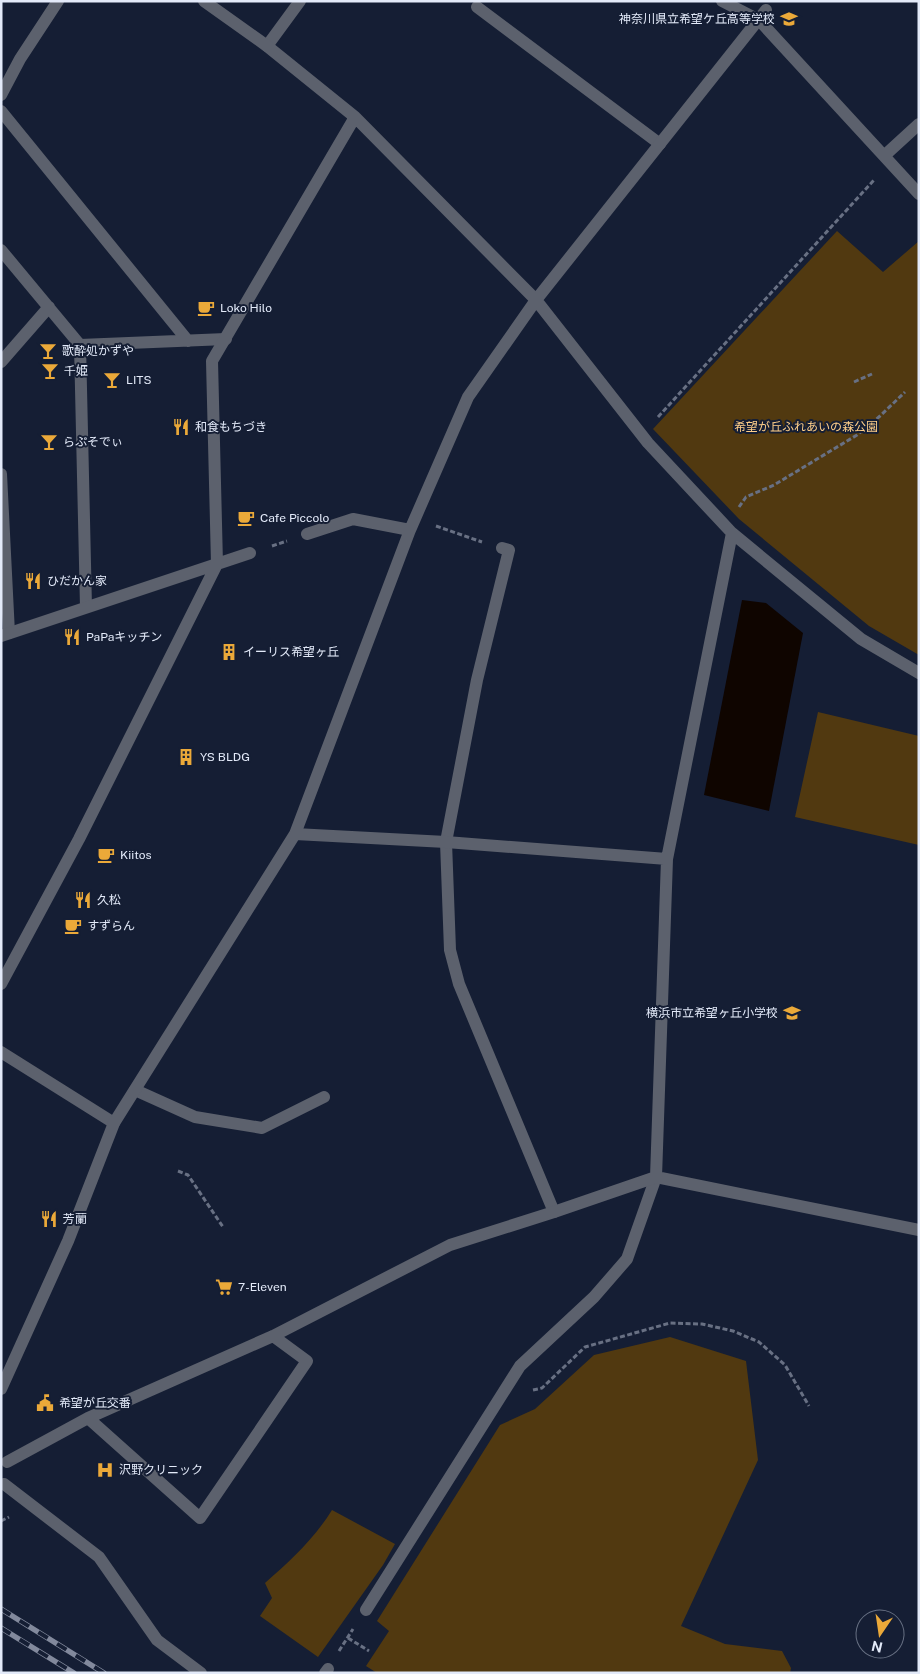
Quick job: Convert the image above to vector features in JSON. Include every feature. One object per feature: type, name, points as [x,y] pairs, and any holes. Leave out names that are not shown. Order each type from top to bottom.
[{"type":"street","points":[[1,96],[20,59],[58,1]]},
{"type":"street","points":[[204,1],[267,46],[355,117],[536,300],[641,435],[732,533],[861,639],[919,673]]},
{"type":"street","points":[[267,46],[300,1]]},
{"type":"street","points":[[722,1],[762,15],[919,194]]},
{"type":"street","points":[[477,7],[660,144]]},
{"type":"street","points":[[1,1389],[68,1241],[114,1124],[295,834],[412,524],[468,397],[536,300],[762,15]]},
{"type":"street","points":[[1,111],[188,341]]},
{"type":"street","points":[[1,984],[79,840],[217,564],[212,361],[355,117]]},
{"type":"street","points":[[887,159],[919,124]]},
{"type":"street","points":[[1,250],[80,344],[86,607]]},
{"type":"street","points":[[1,362],[49,307]]},
{"type":"street","points":[[80,344],[226,339]]},
{"type":"street","points":[[1,474],[5,635],[250,553]]},
{"type":"street","points":[[307,534],[353,519],[412,524]]},
{"type":"street","points":[[366,1610],[520,1366],[594,1297],[627,1259],[656,1177],[667,859],[732,533]]},
{"type":"street","points":[[502,548],[509,550],[476,680],[446,842],[450,950],[459,984],[554,1212]]},
{"type":"street","points":[[295,834],[446,842],[667,859]]},
{"type":"street","points":[[1,1052],[114,1124]]},
{"type":"street","points":[[135,1090],[195,1117],[262,1128],[324,1097]]},
{"type":"street","points":[[201,1673],[157,1640],[99,1557],[3,1485],[4,1460],[88,1418],[273,1336],[450,1245],[656,1177],[919,1230]]},
{"type":"street","points":[[88,1418],[200,1518],[307,1361],[273,1336]]},
{"type":"path","points":[[641,435],[887,159]]},
{"type":"path","points":[[854,382],[872,374]]},
{"type":"path","points":[[736,510],[746,497],[774,485],[857,435],[905,392]]},
{"type":"path","points":[[412,524],[502,548]]},
{"type":"path","points":[[250,553],[307,534]]},
{"type":"path","points":[[178,1171],[188,1175],[223,1227]]},
{"type":"path","points":[[502,1394],[519,1394],[542,1388],[585,1347],[670,1323],[702,1324],[733,1331],[760,1342],[785,1365],[809,1406]]},
{"type":"path","points":[[327,1671],[366,1610]]},
{"type":"path","points":[[348,1638],[369,1651]]},
{"type":"green space","name":"希望が丘ふれあいの森公園","points":[[837,231],[883,272],[919,241],[919,655],[869,626],[739,519],[653,429]]},
{"type":"green space","points":[[818,712],[919,736],[919,845],[795,817]]},
{"type":"green space","points":[[670,1337],[746,1361],[758,1460],[681,1626],[725,1644],[782,1651],[791,1668],[790,1673],[377,1673],[366,1666],[389,1631],[377,1621],[500,1425],[535,1409],[594,1355]]},
{"type":"green space","points":[[332,1510],[395,1544],[383,1565],[318,1657],[260,1616],[272,1598],[265,1583],[309,1540]]},
{"type":"shaded area","points":[[742,600],[766,603],[803,633],[769,811],[704,795]]},
{"type":"railway","points":[[1,1609],[104,1673]]},
{"type":"railway","points":[[1,1628],[74,1673]]},
{"type":"place","name":"神奈川県立希望ケ丘高等学校","points":[[789,19]]},
{"type":"place","name":"Loko Hilo","points":[[206,308]]},
{"type":"place","name":"歌酔処かずや","points":[[48,351]]},
{"type":"place","name":"千姫","points":[[50,371]]},
{"type":"place","name":"LITS","points":[[112,380]]},
{"type":"place","name":"和食もちづき","points":[[181,427]]},
{"type":"place","name":"らぷそでぃ","points":[[49,442]]},
{"type":"place","name":"Cafe Piccolo","points":[[246,518]]},
{"type":"place","name":"ひだかん家","points":[[33,581]]},
{"type":"place","name":"PaPaキッチン","points":[[72,637]]},
{"type":"place","name":"イーリス希望ヶ丘","points":[[229,652]]},
{"type":"place","name":"YS BLDG","points":[[186,757]]},
{"type":"place","name":"Kiitos","points":[[106,855]]},
{"type":"place","name":"久松","points":[[83,900]]},
{"type":"place","name":"すずらん","points":[[73,926]]},
{"type":"place","name":"横浜市立希望ヶ丘小学校","points":[[792,1013]]},
{"type":"place","name":"芳蘭","points":[[49,1219]]},
{"type":"place","name":"7-Eleven","points":[[224,1287]]},
{"type":"place","name":"希望が丘交番","points":[[45,1403]]},
{"type":"place","name":"沢野クリニック","points":[[105,1470]]}]
